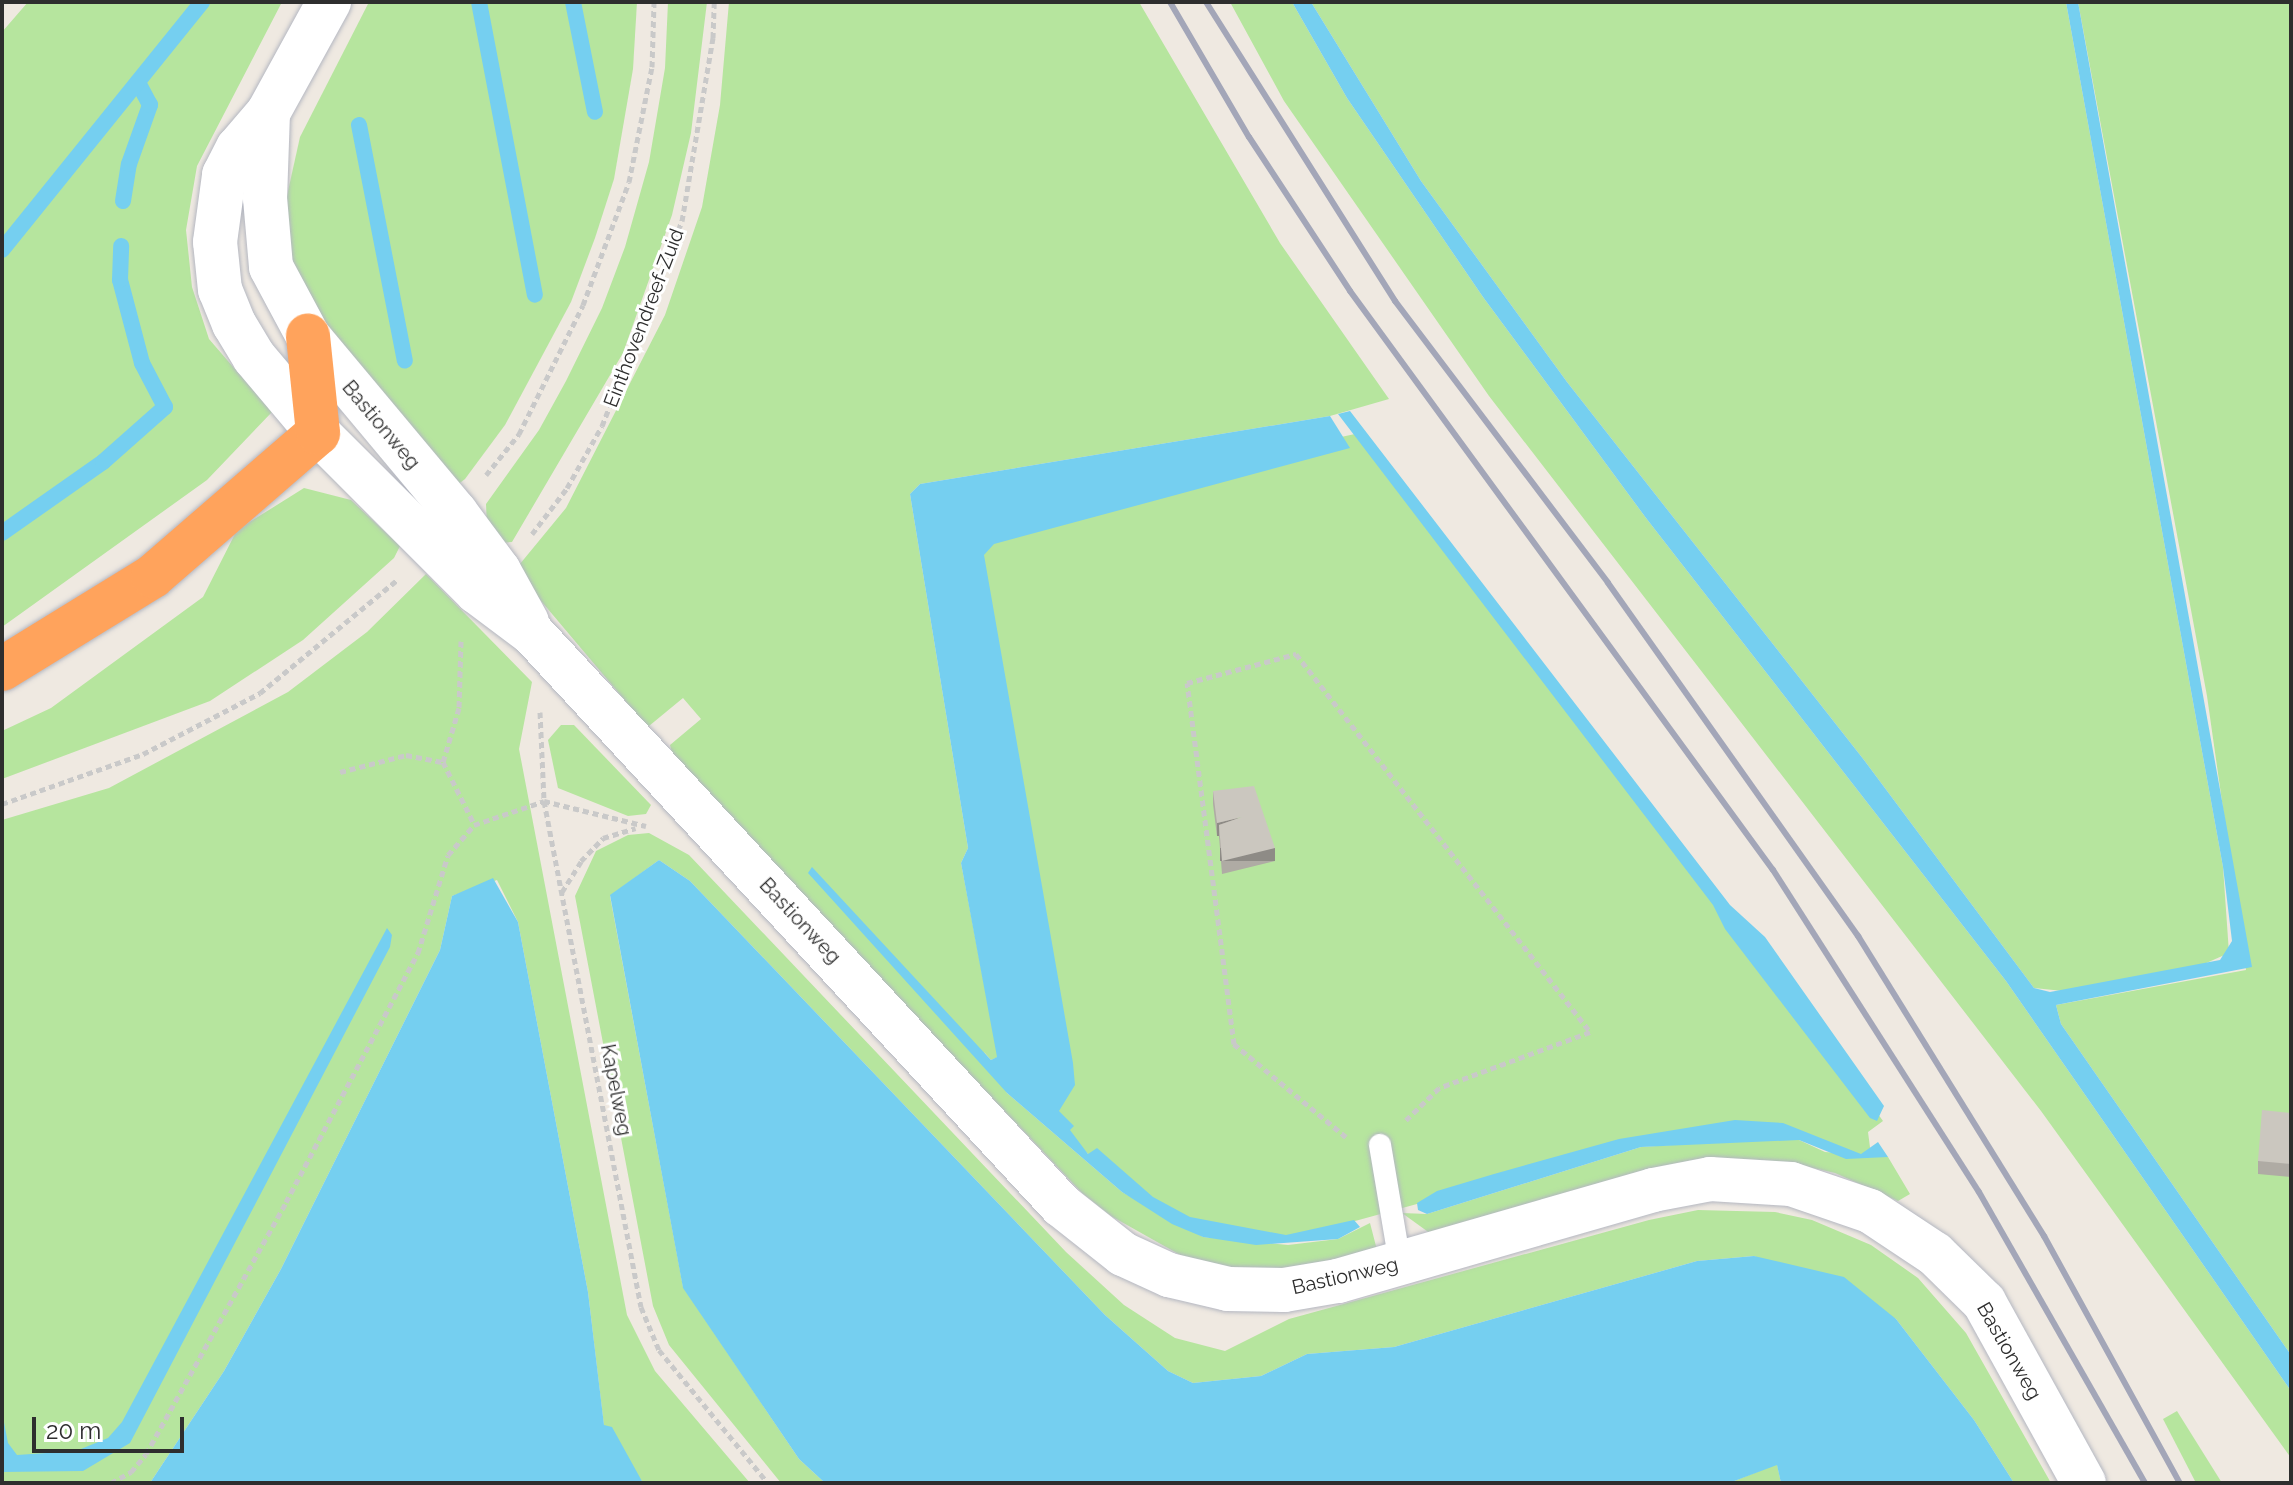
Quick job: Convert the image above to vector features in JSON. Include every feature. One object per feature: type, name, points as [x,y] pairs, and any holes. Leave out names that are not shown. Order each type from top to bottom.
[{"type":"highway","points":[[2,669],[153,576],[318,433],[308,336]]},
{"type":"street","points":[[318,433],[254,357],[220,290],[215,242],[224,175],[238,148],[268,113],[329,2]]},
{"type":"street","points":[[268,113],[265,198],[271,267],[308,336]]},
{"type":"street","name":"Bastionweg","points":[[308,336],[456,513],[488,581],[533,634],[1061,1205],[1123,1254],[1169,1275],[1228,1289],[1284,1290],[1400,1263],[1653,1190],[1710,1179],[1791,1184],[1870,1211],[1935,1254],[1984,1302],[2084,1483]]},
{"type":"street","name":"Bastionweg","points":[[318,433],[428,546],[488,581]]},
{"type":"lane","points":[[1380,1145],[1400,1263]]},
{"type":"path","points":[[456,513],[519,434],[583,305],[629,182],[652,67],[654,2]]},
{"type":"path","name":"Einthovendreef-Zuid","points":[[443,762],[459,708],[464,607],[567,488],[602,426],[653,306],[682,221],[713,38],[714,2]]},
{"type":"path","points":[[2,804],[143,754],[260,693],[382,596],[428,546]]},
{"type":"path","points":[[1380,1145],[1439,1088],[1590,1032],[1296,654],[1187,683],[1234,1044],[1384,1168]]},
{"type":"path","name":"Kapelweg","points":[[568,671],[539,715],[544,801],[641,1307],[659,1350],[768,1483]]},
{"type":"path","points":[[340,772],[406,755],[443,762],[474,825]]},
{"type":"path","points":[[111,1483],[131,1472],[146,1454],[264,1242],[418,953],[448,855],[474,825],[544,801],[638,827]]},
{"type":"path","points":[[562,893],[581,861],[603,838],[638,827],[670,823],[695,809]]},
{"type":"green space","points":[[28,2],[282,2],[197,166],[186,230],[192,287],[209,339],[272,412],[207,480],[2,627],[2,32]]},
{"type":"green space","points":[[369,2],[637,2],[633,69],[614,179],[571,302],[505,425],[465,479],[452,489],[308,301],[292,259],[284,209],[300,137]]},
{"type":"green space","points":[[668,2],[707,2],[691,133],[672,215],[623,353],[512,542],[500,543],[487,528],[486,504],[539,430],[566,381],[602,308],[625,247],[649,162],[665,68]]},
{"type":"green space","points":[[729,2],[1139,2],[1280,243],[1389,399],[1330,416],[920,484],[910,494],[968,848],[961,863],[998,1057],[991,1060],[984,1052],[1007,1093],[1122,1192],[1203,1237],[1288,1245],[1338,1239],[1370,1223],[1377,1250],[1286,1270],[1234,1269],[1182,1256],[1111,1216],[1082,1193],[674,761],[670,745],[701,719],[683,698],[649,726],[644,723],[515,570],[566,508],[665,315],[702,207],[720,105]]},
{"type":"green space","points":[[1230,2],[1292,2],[1347,98],[1483,297],[1646,518],[2006,981],[2291,1391],[2291,1458],[2041,1111],[1489,396],[1284,101]]},
{"type":"green space","points":[[1311,2],[2066,2],[2223,867],[2229,953],[2204,964],[2063,991],[2034,988],[1864,760],[1567,382],[1421,181]]},
{"type":"green space","points":[[2078,2],[2291,2],[2291,1355],[2061,1024],[2056,1005],[2246,970],[2207,696]]},
{"type":"green space","points":[[1355,434],[1795,999],[1883,1121],[1868,1132],[1871,1155],[1846,1156],[1794,1134],[1639,1143],[1286,1240],[1217,1235],[1123,1189],[1051,1117],[954,520]]},
{"type":"green space","points":[[304,488],[351,500],[400,546],[394,558],[303,640],[210,701],[2,779],[2,731],[51,708],[203,597],[237,530]]},
{"type":"green space","points":[[426,574],[532,682],[519,749],[627,1315],[655,1371],[750,1483],[643,1483],[604,1426],[588,1292],[518,922],[497,880],[452,896],[440,950],[281,1269],[224,1371],[150,1483],[2,1483],[2,820],[109,788],[288,692],[367,632]]},
{"type":"green space","points":[[561,725],[574,725],[651,805],[646,814],[628,816],[558,788],[548,740]]},
{"type":"green space","points":[[649,833],[689,855],[1066,1252],[1124,1305],[1175,1338],[1225,1351],[1289,1319],[1649,1220],[1698,1210],[1775,1212],[1812,1220],[1871,1245],[1918,1278],[1966,1333],[2051,1483],[2014,1483],[1974,1420],[1896,1319],[1754,1256],[1697,1261],[1394,1347],[1307,1354],[1261,1376],[1193,1383],[1168,1371],[1105,1315],[690,881],[659,860],[610,896],[683,1287],[799,1459],[825,1483],[781,1483],[669,1345],[653,1306],[575,896],[596,851],[628,835]]},
{"type":"green space","points":[[1765,1139],[1799,1140],[1825,1152],[1888,1157],[1910,1194],[1898,1201],[1835,1173],[1791,1163],[1705,1159],[1431,1234],[1402,1213],[1427,1214],[1641,1147]]},
{"type":"green space","points":[[2177,1411],[2222,1483],[2196,1483],[2163,1419]]},
{"type":"green space","points":[[1777,1464],[1781,1483],[1729,1483]]},
{"type":"water","points":[[1292,2],[1311,2],[1421,181],[1567,382],[1864,760],[2034,988],[2050,992],[2220,960],[2232,941],[2223,867],[2066,2],[2078,2],[2252,967],[2056,1005],[2061,1024],[2291,1355],[2291,1391],[2006,981],[1646,518],[1483,297],[1347,98]]},
{"type":"water","points":[[1350,411],[1730,905],[1765,937],[1884,1106],[1877,1121],[1870,1118],[1725,929],[1713,905],[1338,414]]},
{"type":"water","points":[[1330,416],[1350,448],[994,544],[984,555],[1073,1063],[1075,1085],[1059,1111],[1074,1126],[1070,1130],[1088,1154],[1097,1148],[1153,1197],[1190,1217],[1286,1235],[1354,1220],[1360,1227],[1338,1239],[1256,1245],[1203,1237],[1172,1224],[1122,1192],[1007,1093],[808,873],[812,867],[991,1060],[997,1057],[961,863],[968,848],[910,494],[920,484]]},
{"type":"water","points":[[659,860],[690,881],[1105,1315],[1168,1371],[1193,1383],[1261,1376],[1307,1354],[1394,1347],[1697,1261],[1754,1256],[1844,1277],[1896,1319],[1974,1420],[2014,1483],[1781,1483],[1777,1465],[1729,1483],[825,1483],[799,1459],[683,1288],[610,895]]},
{"type":"water","points":[[493,878],[518,922],[588,1292],[604,1425],[612,1427],[643,1483],[150,1483],[224,1371],[281,1269],[440,950],[452,896]]},
{"type":"water","points":[[387,928],[392,935],[390,947],[130,1443],[83,1471],[2,1472],[2,1412],[8,1443],[17,1455],[76,1451],[108,1438],[122,1422]]},
{"type":"water","points":[[1735,1120],[1783,1123],[1861,1154],[1878,1142],[1888,1157],[1846,1159],[1799,1140],[1641,1147],[1427,1214],[1418,1210],[1417,1203],[1437,1191],[1494,1174],[1619,1139]]},
{"type":"building","points":[[1254,786],[1275,848],[1222,861],[1219,825],[1242,817],[1217,823],[1213,791]]},
{"type":"building","points":[[2262,1110],[2291,1113],[2291,1164],[2258,1161]]},
{"type":"waterway","points":[[2,250],[202,2]]},
{"type":"waterway","points":[[479,2],[535,295]]},
{"type":"waterway","points":[[573,2],[595,112]]},
{"type":"waterway","points":[[123,201],[129,164],[150,105],[138,82]]},
{"type":"waterway","points":[[359,125],[405,361]]},
{"type":"waterway","points":[[2,533],[103,462],[165,407],[142,363],[120,280],[121,246]]},
{"type":"railway","points":[[1170,2],[1249,137],[1350,291],[1773,870],[1979,1192],[2145,1483]]},
{"type":"railway","points":[[1206,2],[1395,301],[1608,583],[1858,936],[2044,1236],[2180,1483]]}]
